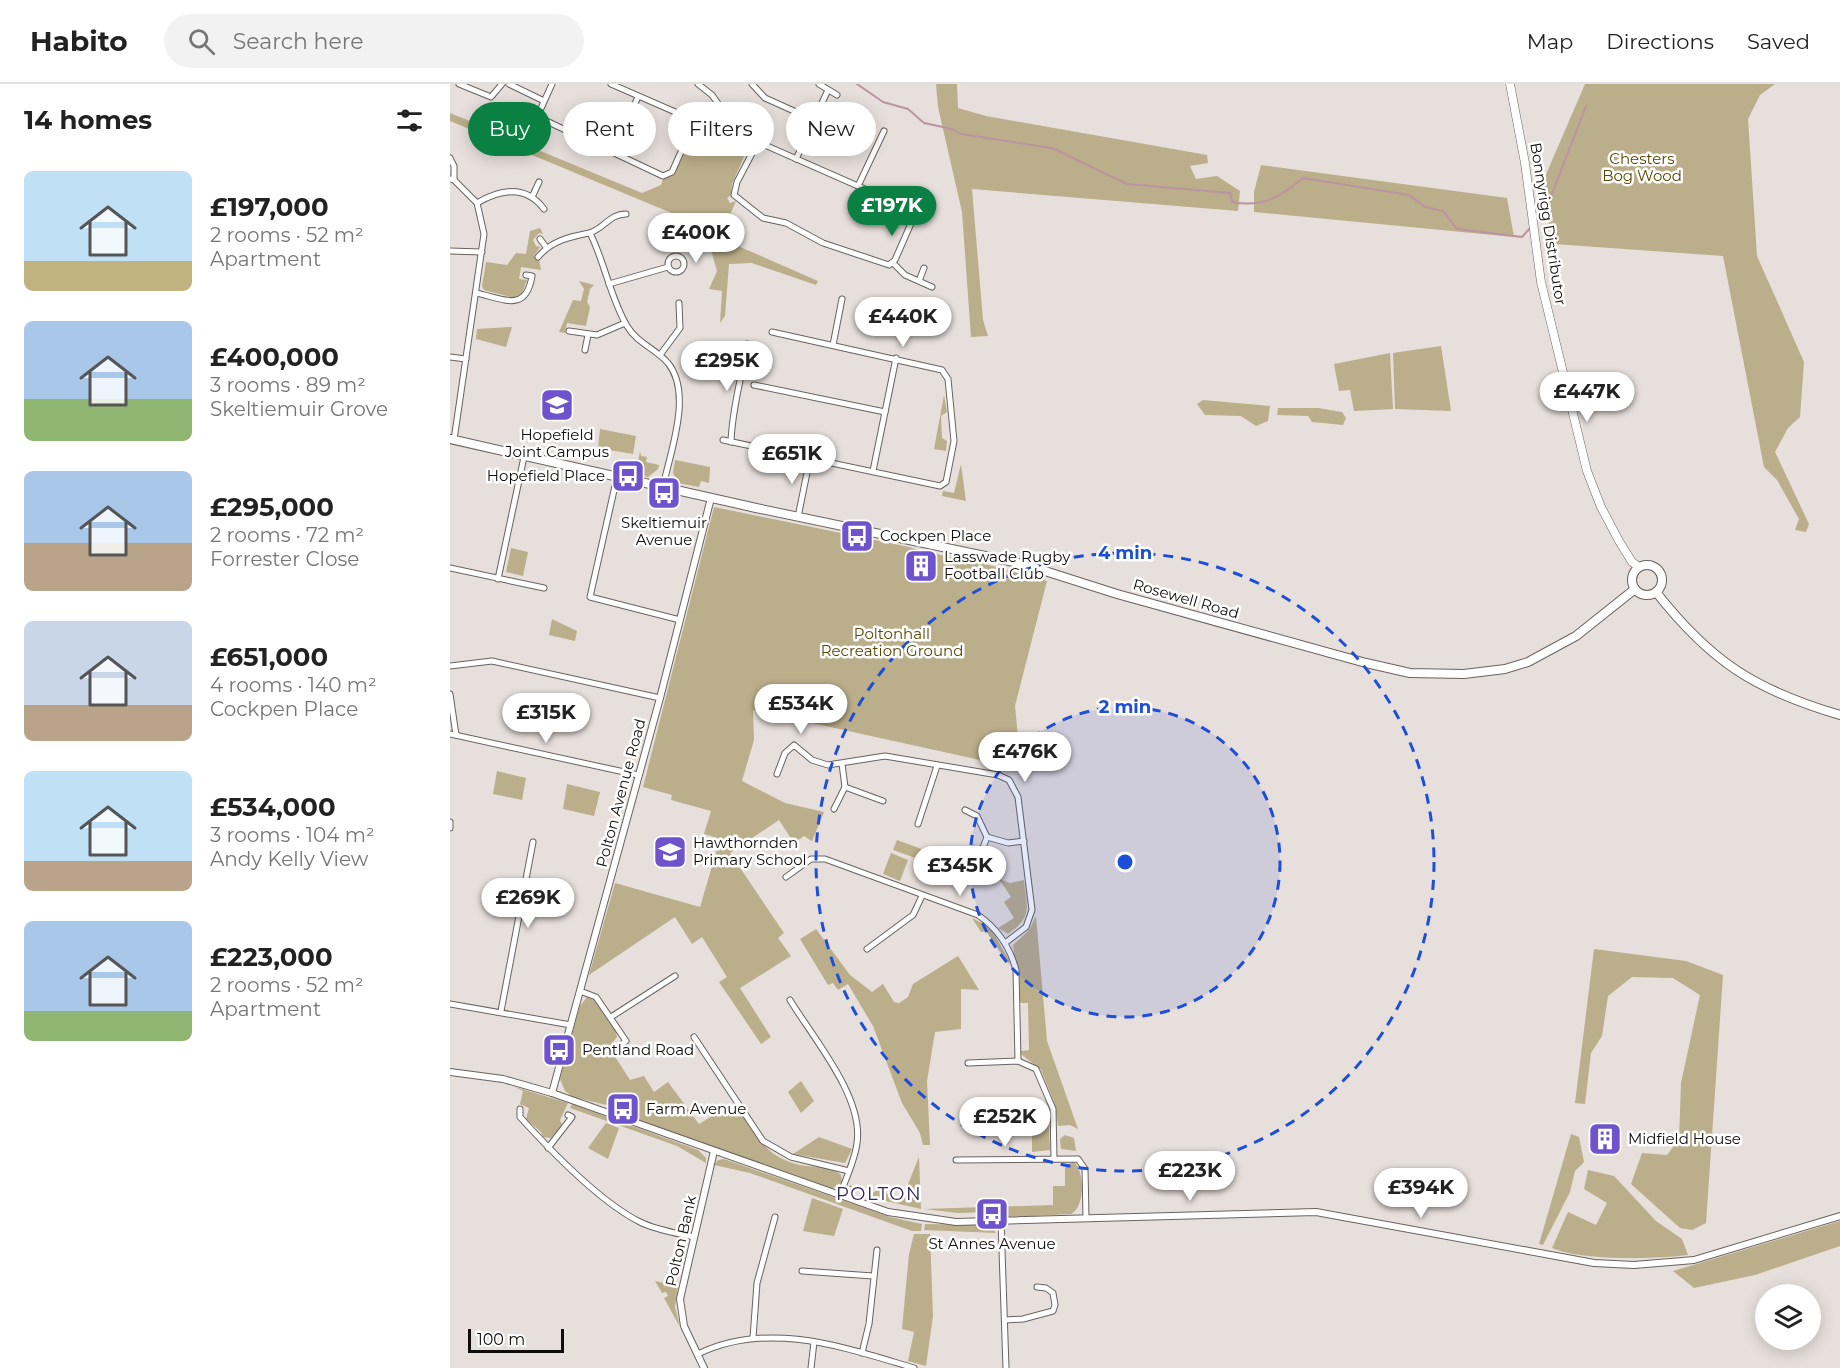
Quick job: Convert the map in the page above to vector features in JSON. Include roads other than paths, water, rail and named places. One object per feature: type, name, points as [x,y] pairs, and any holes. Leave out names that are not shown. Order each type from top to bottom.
[{"type":"main road","name":"Bonnyrigg Distributor","points":[[1510,84],[1525,163],[1541,282],[1587,471],[1614,533],[1632,562],[1639,567]]},
{"type":"main road","name":"Rosewell Road","points":[[452,440],[1023,564],[1128,597],[1410,673],[1464,674],[1505,669],[1528,662],[1576,636],[1635,589]]},
{"type":"main road","points":[[1649,565],[1661,573],[1662,584],[1656,592],[1647,595],[1635,589],[1632,580],[1639,567],[1649,565]]},
{"type":"main road","points":[[1656,592],[1686,630],[1726,665],[1759,686],[1807,706],[1840,715]]},
{"type":"street","points":[[459,84],[491,98],[502,84]]},
{"type":"street","points":[[509,84],[544,101]]},
{"type":"street","points":[[552,84],[538,115],[563,129]]},
{"type":"street","points":[[611,84],[650,102]]},
{"type":"street","points":[[698,84],[717,102]]},
{"type":"street","points":[[752,84],[765,98],[786,107]]},
{"type":"street","points":[[819,84],[837,95]]},
{"type":"street","points":[[822,102],[828,90]]},
{"type":"street","points":[[636,102],[638,97]]},
{"type":"street","points":[[620,156],[663,176],[672,172],[692,128],[689,118],[656,104]]},
{"type":"street","points":[[858,186],[884,131]]},
{"type":"street","points":[[774,149],[926,216]]},
{"type":"street","points":[[751,156],[734,190],[737,198],[764,218],[786,223],[823,243],[839,246],[884,264],[893,263]]},
{"type":"street","points":[[450,158],[454,166],[452,180],[477,203],[484,228],[452,440]]},
{"type":"street","points":[[533,195],[539,182]]},
{"type":"street","points":[[477,203],[506,192],[533,195],[544,209]]},
{"type":"street","points":[[538,257],[546,247],[571,236],[590,233],[614,212],[626,214]]},
{"type":"street","points":[[893,263],[916,212]]},
{"type":"street","points":[[590,233],[625,323],[642,343],[660,355],[674,373],[680,398],[663,487]]},
{"type":"street","points":[[540,239],[546,247]]},
{"type":"street","points":[[450,251],[482,252]]},
{"type":"street","points":[[893,263],[905,275],[932,287]]},
{"type":"street","points":[[609,284],[668,267]]},
{"type":"street","points":[[919,281],[924,268]]},
{"type":"street","points":[[476,293],[513,300],[522,299],[529,292],[532,276],[526,275]]},
{"type":"street","points":[[833,345],[842,299]]},
{"type":"street","points":[[660,355],[680,328],[679,303]]},
{"type":"street","points":[[569,331],[588,335],[611,331],[625,323]]},
{"type":"street","points":[[723,440],[943,485],[954,441],[948,379],[945,372],[935,367],[772,332]]},
{"type":"street","points":[[585,350],[588,335]]},
{"type":"street","points":[[731,442],[732,414],[740,390],[747,344]]},
{"type":"street","points":[[450,357],[466,359]]},
{"type":"street","points":[[873,471],[896,358]]},
{"type":"street","points":[[754,385],[885,412]]},
{"type":"street","points":[[498,579],[524,457]]},
{"type":"street","points":[[798,516],[810,458]]},
{"type":"street","points":[[617,477],[591,597],[680,620]]},
{"type":"street","name":"Polton Avenue Road","points":[[552,1093],[660,698],[711,498]]},
{"type":"street","points":[[450,568],[544,588]]},
{"type":"street","points":[[450,666],[492,661],[660,698]]},
{"type":"street","points":[[450,694],[453,734],[638,775]]},
{"type":"street","points":[[777,774],[785,753],[794,745],[812,760],[828,765],[885,756],[998,775],[1009,780],[1018,797],[1031,916],[1026,927],[1005,943]]},
{"type":"street","points":[[834,809],[845,787],[842,764]]},
{"type":"street","points":[[918,824],[937,766]]},
{"type":"street","points":[[845,787],[883,801]]},
{"type":"street","points":[[919,798],[926,801]]},
{"type":"street","points":[[965,810],[977,816],[987,837],[978,861]]},
{"type":"street","points":[[450,822],[450,828]]},
{"type":"street","points":[[987,837],[1008,843],[1024,841]]},
{"type":"street","points":[[501,1011],[533,842]]},
{"type":"street","points":[[786,877],[811,859],[825,859],[978,915],[993,927],[1005,943],[1016,970],[1018,1061]]},
{"type":"street","points":[[867,949],[913,915],[922,896]]},
{"type":"street","points":[[611,1017],[675,976]]},
{"type":"street","points":[[580,991],[596,997],[626,1041],[622,1044]]},
{"type":"street","points":[[790,1000],[844,1084],[852,1101],[858,1140],[840,1195]]},
{"type":"street","points":[[450,1004],[571,1024]]},
{"type":"street","points":[[694,1037],[763,1141],[798,1160],[849,1171]]},
{"type":"street","points":[[968,1063],[1018,1061],[1036,1069],[1049,1097],[1054,1120],[1054,1159]]},
{"type":"street","points":[[450,1072],[502,1079],[552,1093],[888,1212],[924,1220],[956,1222],[1316,1212],[1594,1263],[1634,1265],[1694,1260],[1840,1216]]},
{"type":"street","points":[[520,1109],[520,1117],[548,1148],[630,1216],[649,1226],[694,1237]]},
{"type":"street","points":[[548,1148],[572,1117],[568,1115]]},
{"type":"street","name":"Polton Bank","points":[[704,1368],[684,1326],[681,1307],[714,1151]]},
{"type":"street","points":[[956,1160],[1075,1159],[1084,1165],[1086,1218]]},
{"type":"street","points":[[753,1338],[757,1283],[776,1217]]},
{"type":"street","points":[[1001,1221],[1006,1368]]},
{"type":"street","points":[[862,1353],[869,1324],[877,1250]]},
{"type":"street","points":[[802,1271],[873,1275]]},
{"type":"street","points":[[1005,1320],[1023,1319],[1053,1311],[1055,1305],[1053,1293],[1046,1288],[1037,1287]]},
{"type":"street","points":[[698,1354],[728,1341],[753,1338],[814,1342],[914,1368]]},
{"type":"street","points":[[811,1368],[814,1342]]},
{"type":"waterway","points":[[857,84],[883,102],[908,109],[924,123],[952,129],[961,134],[1052,148],[1127,184],[1230,193],[1232,202],[1253,203],[1279,196],[1303,178],[1409,195],[1425,207],[1443,211],[1457,229],[1522,237],[1532,226]]},
{"type":"waterway","points":[[1536,221],[1546,209],[1586,106]]},
{"type":"place","name":"Hopefield Joint Campus","points":[[557,405]]},
{"type":"place","name":"Hopefield Place","points":[[628,476]]},
{"type":"place","name":"Skeltiemuir Avenue","points":[[664,493]]},
{"type":"place","name":"Cockpen Place","points":[[857,536]]},
{"type":"place","name":"Lasswade Rugby Football Club","points":[[921,566]]},
{"type":"place","name":"Hawthornden Primary School","points":[[670,852]]},
{"type":"place","name":"Pentland Road","points":[[559,1050]]},
{"type":"place","name":"Farm Avenue","points":[[623,1109]]},
{"type":"place","name":"Midfield House","points":[[1605,1139]]},
{"type":"place","name":"St Annes Avenue","points":[[992,1214]]},
{"type":"district","name":"POLTON","points":[[879,1194]]},
{"type":"park label","name":"Chesters Bog Wood","points":[[1642,168]]},
{"type":"park label","name":"Poltonhall Recreation Ground","points":[[892,642]]}]
